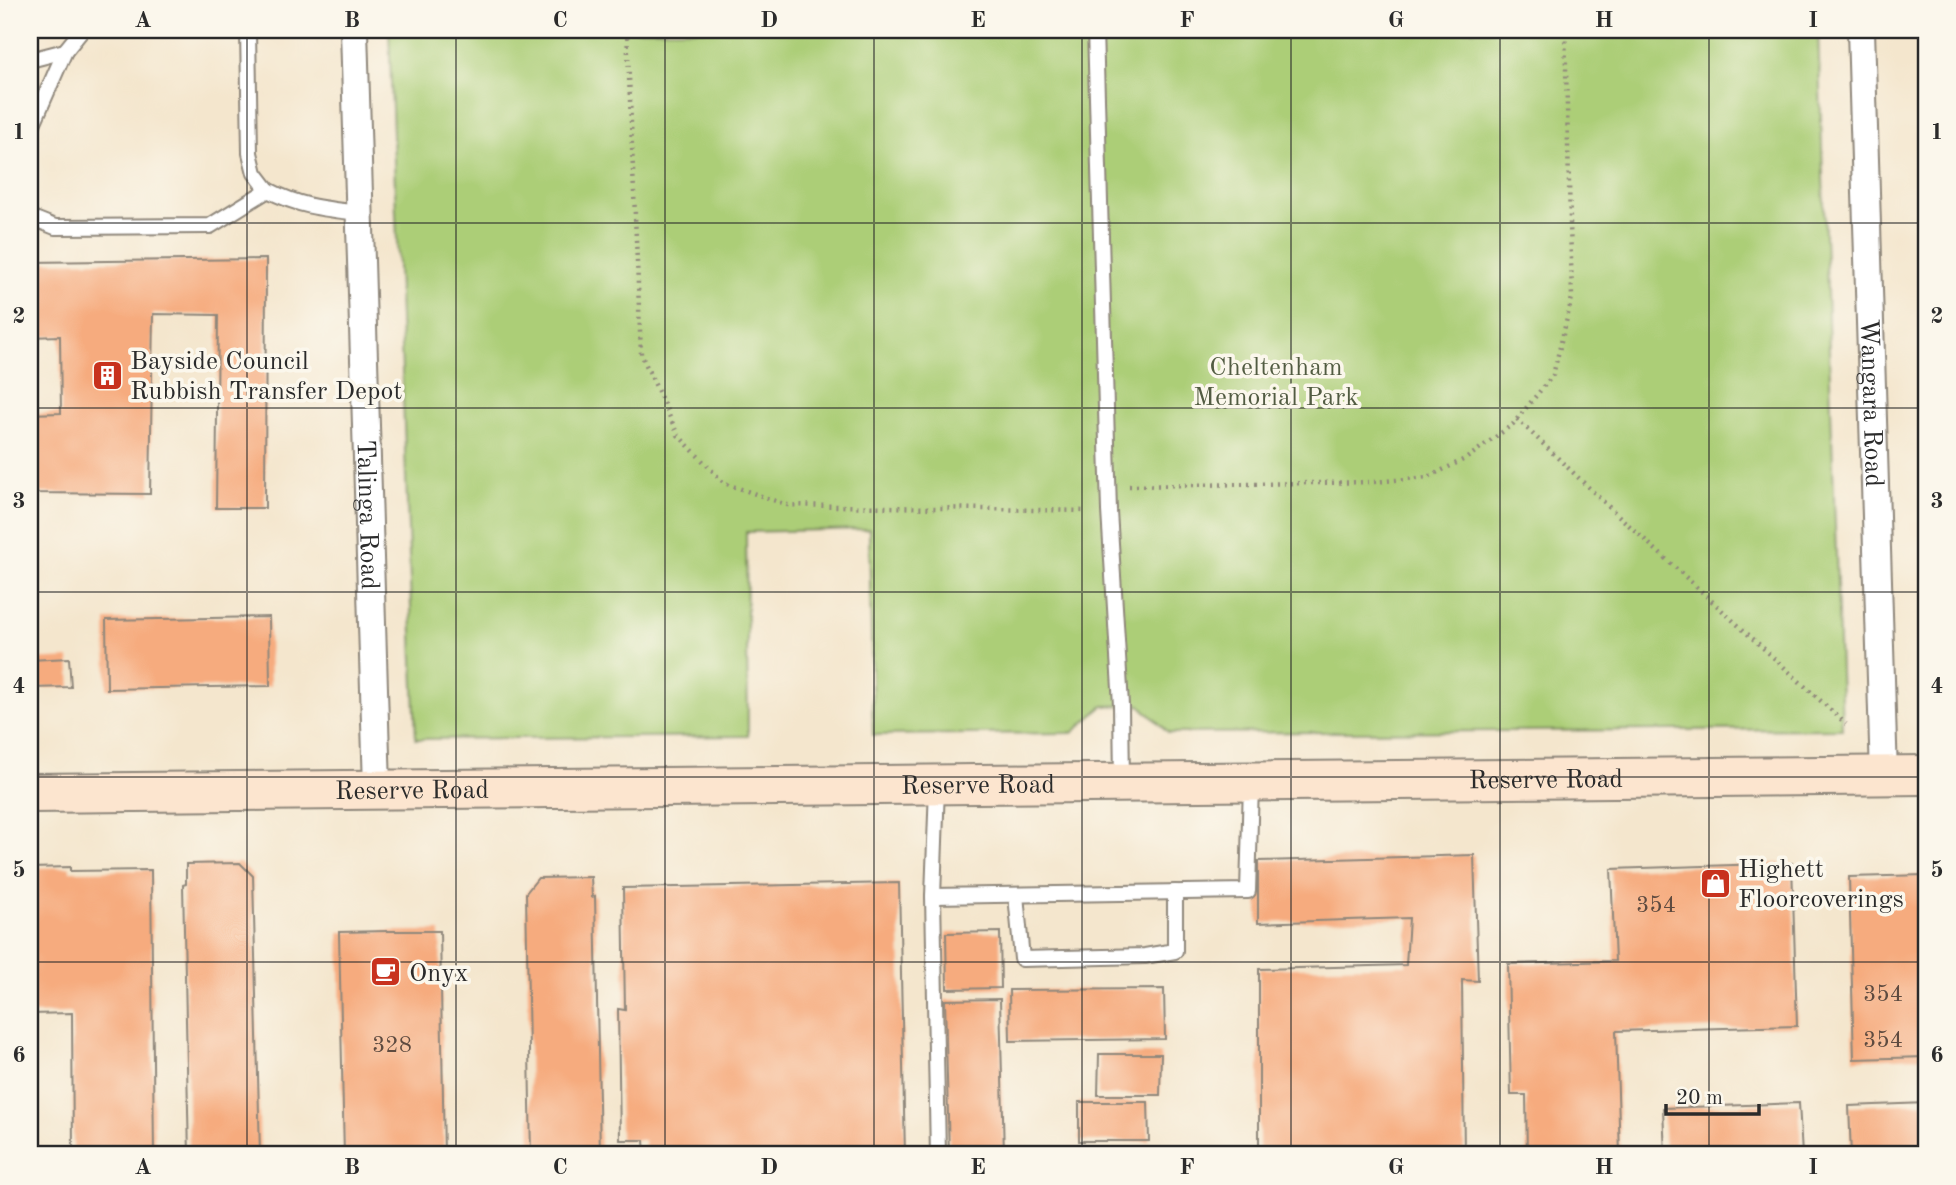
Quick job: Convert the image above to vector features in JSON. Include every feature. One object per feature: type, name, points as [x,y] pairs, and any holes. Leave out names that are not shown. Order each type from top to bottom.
[{"type":"street","name":"Talinga Road","points":[[354,30],[377,788]]},
{"type":"street","name":"Wangara Road","points":[[1861,30],[1884,776]]},
{"type":"street","name":"Reserve Road","points":[[30,793],[1926,775]]},
{"type":"lane","points":[[30,131],[65,51],[82,30]]},
{"type":"lane","points":[[248,30],[250,153],[255,173],[268,190],[291,202],[313,208],[360,213]]},
{"type":"lane","points":[[1095,30],[1108,486],[1121,705],[1122,783]]},
{"type":"lane","points":[[30,60],[65,51]]},
{"type":"lane","points":[[30,217],[55,227],[210,226],[268,190]]},
{"type":"lane","points":[[933,896],[1248,891],[1252,782]]},
{"type":"lane","points":[[937,785],[933,896],[938,1155]]},
{"type":"lane","points":[[1016,895],[1022,959],[1145,956],[1175,951],[1175,892]]},
{"type":"path","points":[[627,30],[641,354],[678,435],[724,483],[787,505],[1109,511]]},
{"type":"path","points":[[1108,486],[1374,482],[1428,477],[1467,458],[1513,424],[1553,375],[1572,299],[1565,30]]},
{"type":"path","points":[[1517,419],[1846,724]]},
{"type":"green space","name":"Cheltenham Memorial Park","points":[[389,30],[1818,30],[1842,729],[1169,733],[1140,705],[1103,706],[1072,733],[873,735],[869,529],[746,532],[748,736],[416,739]]},
{"type":"building","name":"Bayside Council Rubbish Transfer Depot","points":[[266,259],[265,508],[216,508],[218,315],[153,314],[150,494],[30,493],[30,414],[61,413],[60,336],[30,337],[30,262]]},
{"type":"building","points":[[269,617],[270,686],[107,689],[106,620]]},
{"type":"building","points":[[69,658],[71,687],[30,688],[30,660]]},
{"type":"building","points":[[1474,855],[1478,981],[1462,980],[1464,1155],[1259,1155],[1259,969],[1406,965],[1409,918],[1258,923],[1258,861]]},
{"type":"building","points":[[240,863],[253,876],[260,1155],[189,1155],[183,885],[186,884],[186,864]]},
{"type":"building","points":[[1792,863],[1797,1026],[1616,1031],[1620,1155],[1527,1155],[1526,1095],[1511,1095],[1508,964],[1615,961],[1611,869]]},
{"type":"building","points":[[70,867],[70,871],[151,870],[154,1155],[73,1155],[72,1013],[30,1014],[30,868]]},
{"type":"building","points":[[1926,875],[1926,1057],[1854,1059],[1849,877]]},
{"type":"building","points":[[591,877],[592,897],[595,896],[600,1155],[531,1155],[526,893],[538,878]]},
{"type":"building","points":[[899,883],[905,1155],[645,1155],[644,1140],[620,1140],[618,1009],[625,1010],[623,888]]},
{"type":"building","points":[[440,931],[444,1155],[344,1155],[339,932]]},
{"type":"building","points":[[1000,932],[1001,988],[947,989],[946,933]]},
{"type":"building","points":[[1164,989],[1165,1039],[1010,1041],[1009,990]]},
{"type":"building","points":[[1000,999],[1004,1155],[949,1155],[945,1000]]},
{"type":"building","points":[[1099,1054],[1161,1054],[1160,1095],[1098,1095]]},
{"type":"building","points":[[1079,1102],[1148,1102],[1149,1141],[1079,1141]]},
{"type":"building","points":[[1799,1103],[1802,1155],[1665,1155],[1663,1108]]},
{"type":"building","points":[[1926,1103],[1926,1155],[1851,1155],[1849,1106]]},
{"type":"place","name":"Bayside Council Rubbish Transfer Depot","points":[[107,375]]},
{"type":"place","name":"Highett Floorcoverings","points":[[1715,883]]},
{"type":"place","name":"Onyx","points":[[386,972]]}]
